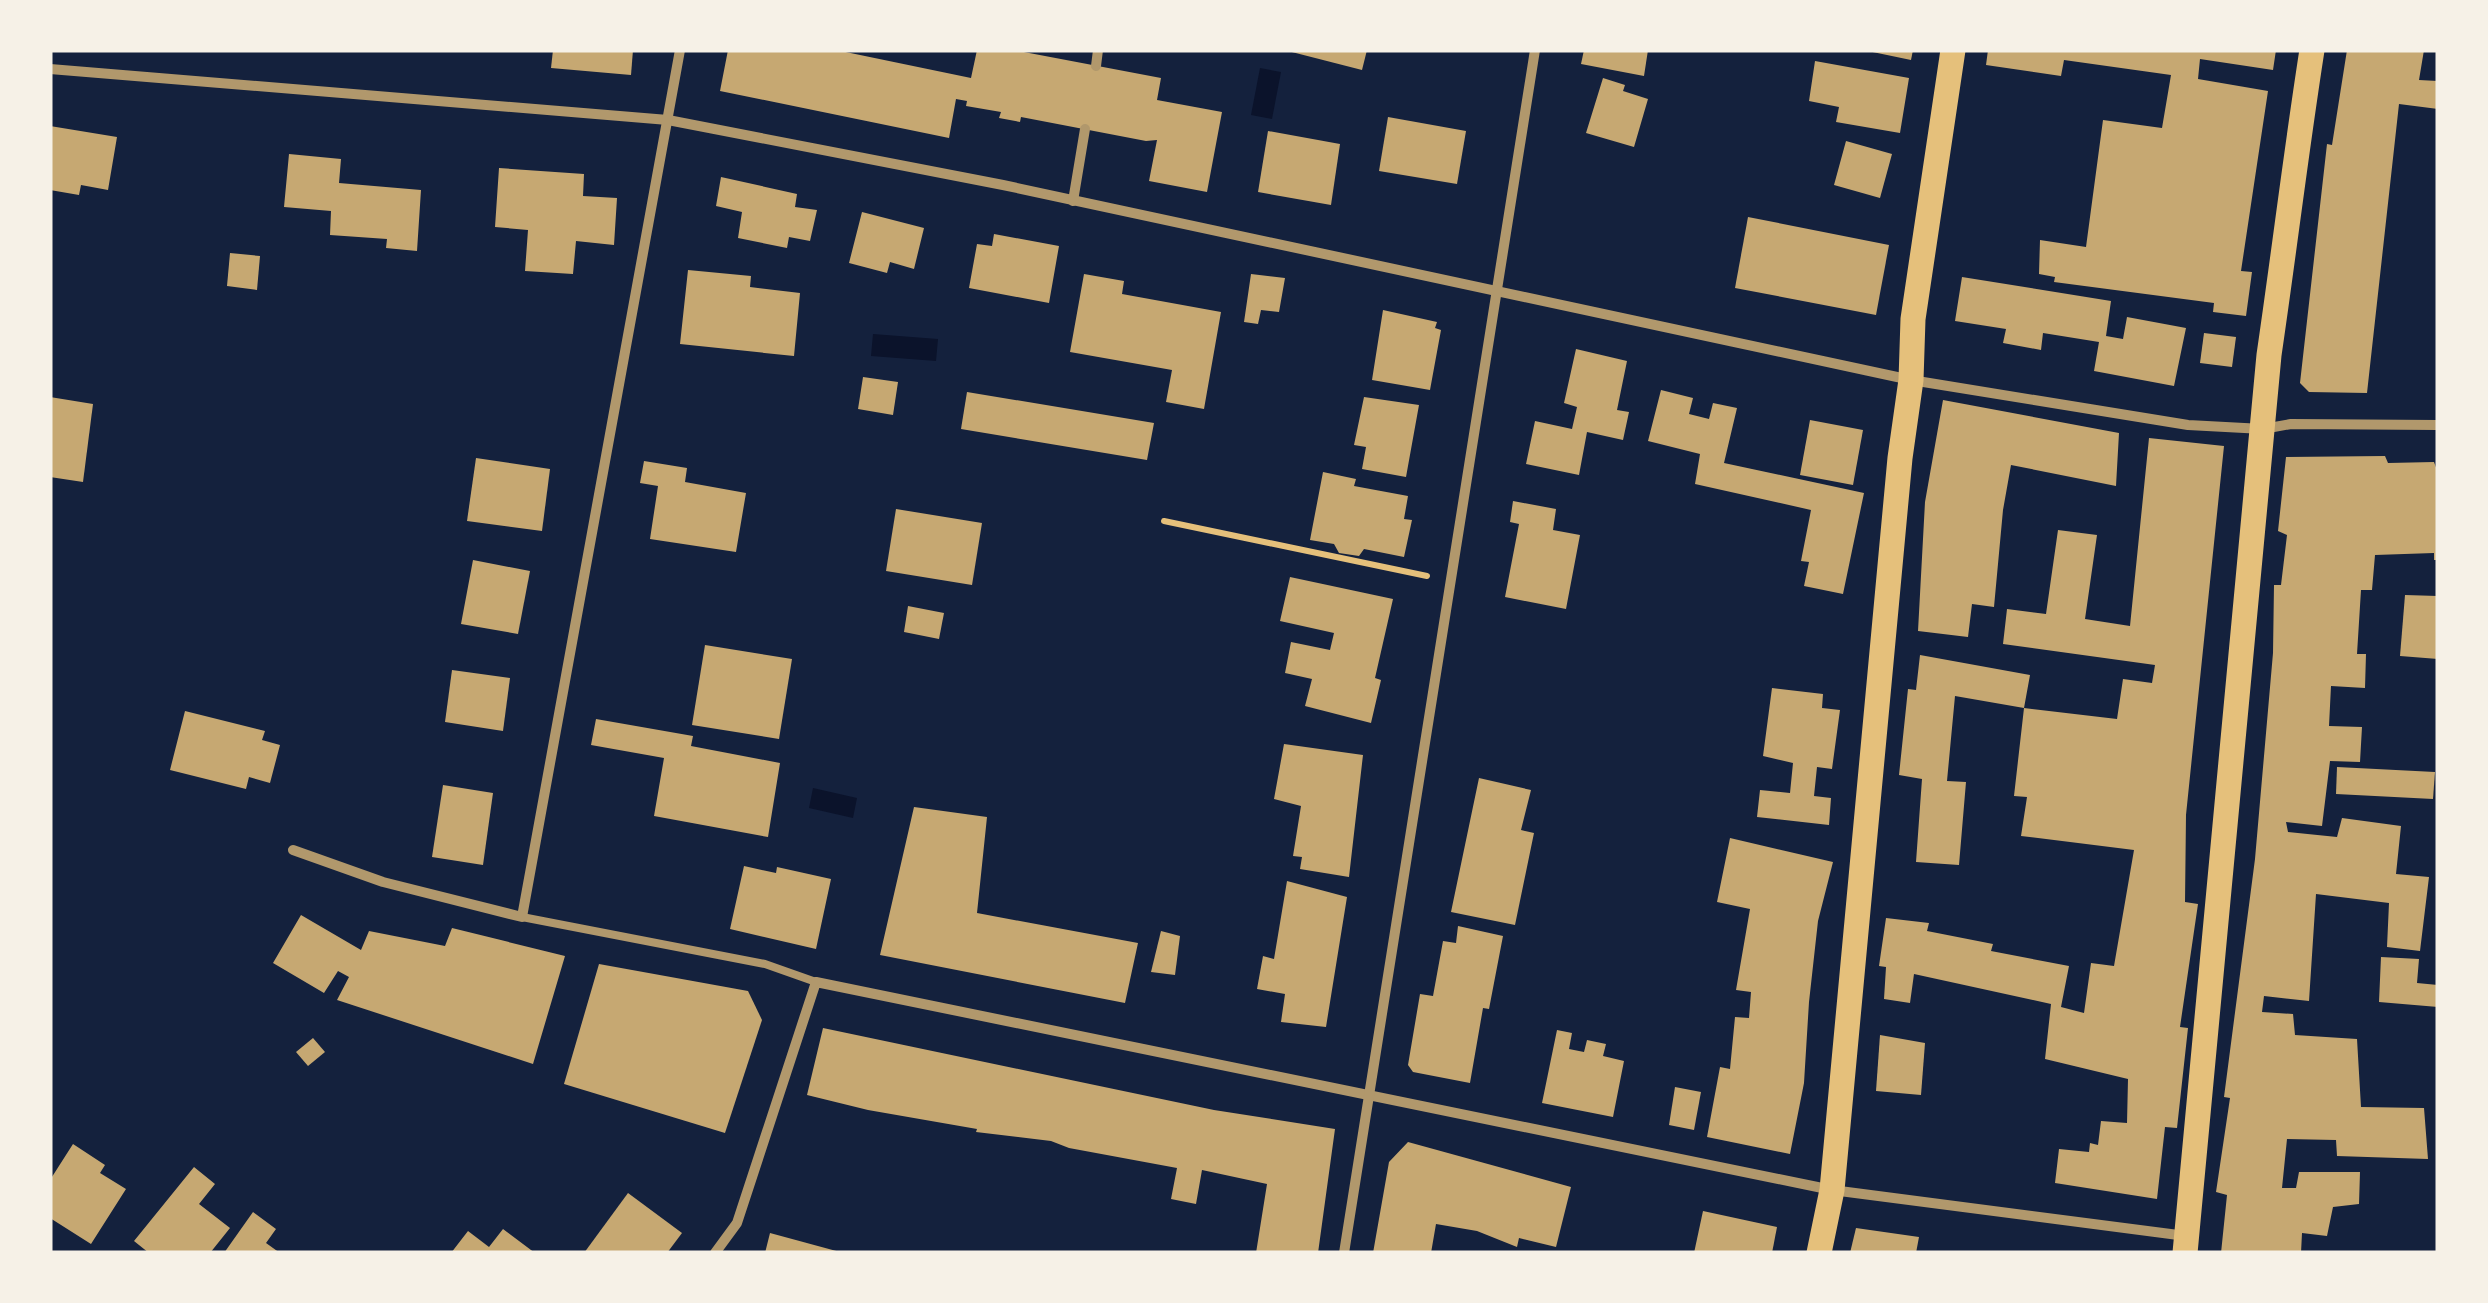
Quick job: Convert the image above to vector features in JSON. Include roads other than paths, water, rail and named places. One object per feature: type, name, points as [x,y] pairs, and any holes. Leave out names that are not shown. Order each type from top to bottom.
[{"type":"main road","points":[[1819,1253],[1832,1190],[1898,478],[1911,380],[1913,319],[1953,50]]},
{"type":"main road","points":[[2186,1244],[2268,355],[2312,50]]},
{"type":"street","points":[[293,850],[383,882],[522,917],[680,50]]},
{"type":"street","points":[[1096,66],[1098,50]]},
{"type":"street","points":[[1344,1253],[1494,288],[1535,50]]},
{"type":"street","points":[[50,69],[668,120],[1494,288],[1911,380],[2188,424],[2263,429],[2291,424],[2438,425]]},
{"type":"street","points":[[1073,201],[1085,129]]},
{"type":"street","points":[[715,1253],[737,1223],[816,982],[1832,1190],[2186,1244]]},
{"type":"lane","points":[[522,917],[764,964],[816,982]]},
{"type":"water","points":[[1260,68],[1281,72],[1272,119],[1251,115]]},
{"type":"water","points":[[873,334],[938,339],[936,361],[871,356]]},
{"type":"water","points":[[813,788],[857,798],[853,818],[809,808]]}]
